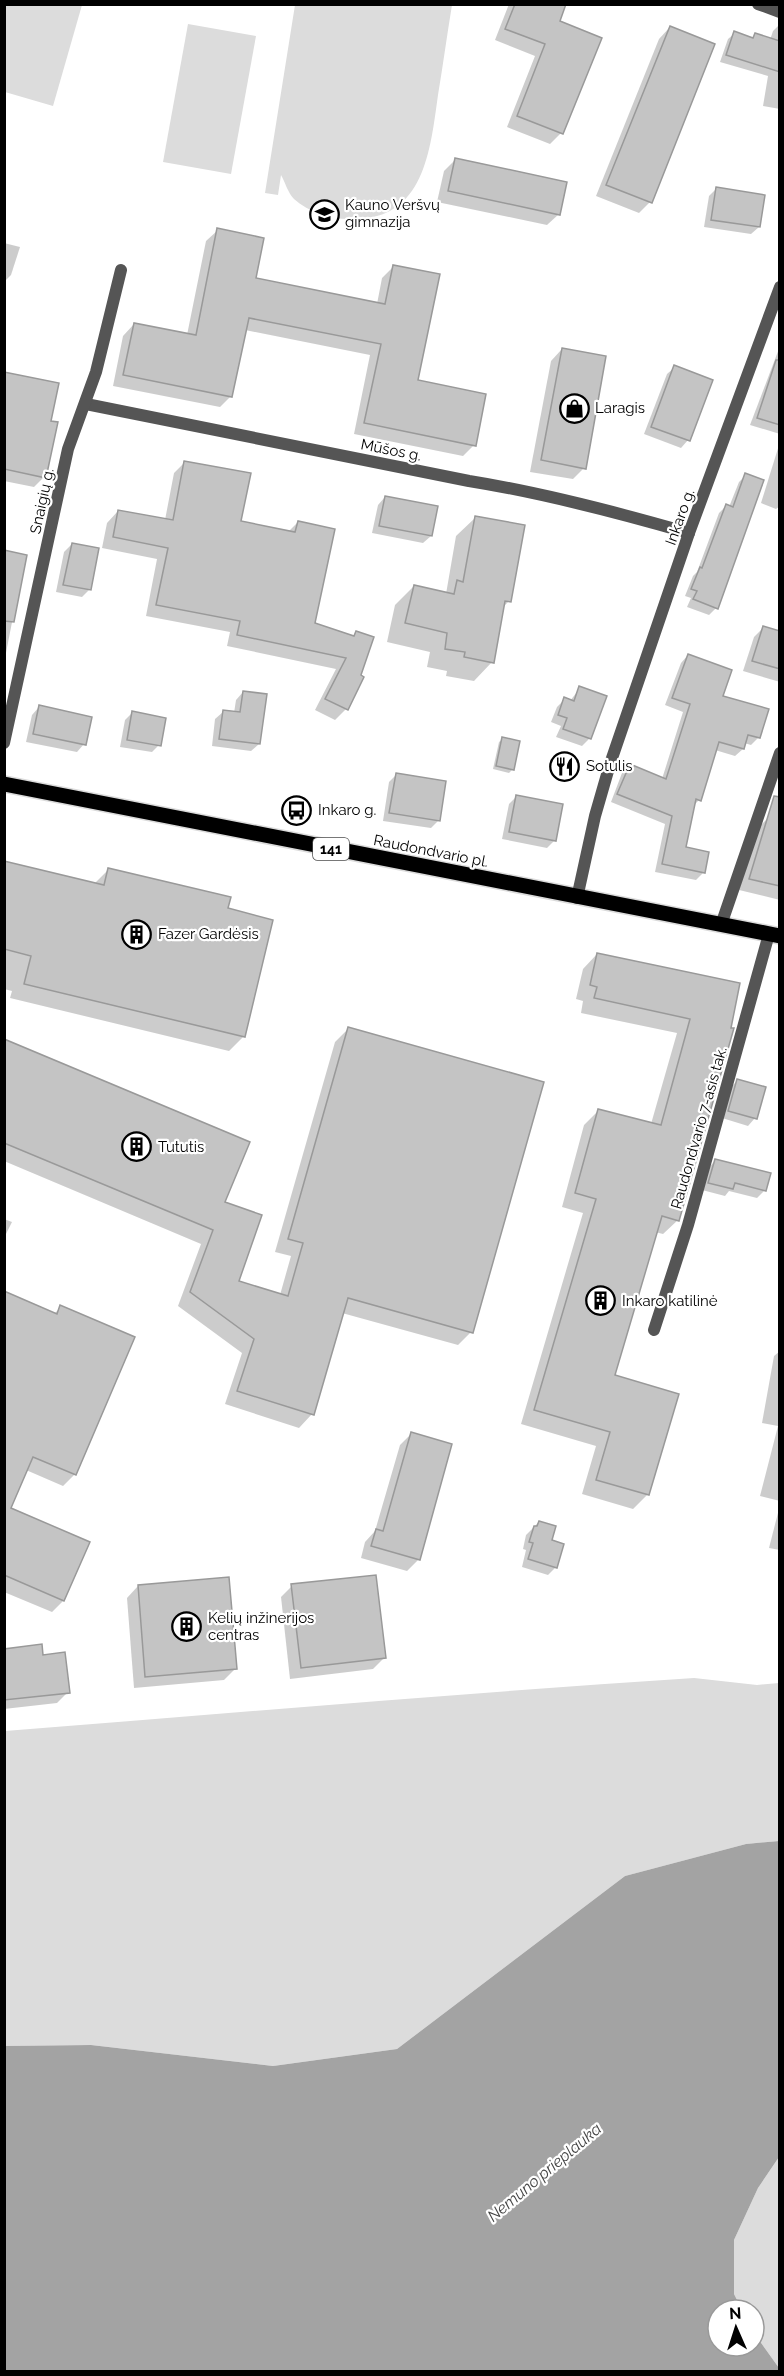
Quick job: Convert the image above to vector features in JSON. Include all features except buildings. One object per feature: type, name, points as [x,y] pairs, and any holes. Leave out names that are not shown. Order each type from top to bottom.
[{"type":"main road","name":"Raudondvario pl.","points":[[4,784],[774,935]]},
{"type":"street","points":[[758,4],[780,12]]},
{"type":"street","name":"Snaigių g.","points":[[4,743],[68,449],[96,372],[121,270]]},
{"type":"street","name":"Inkaro g.","points":[[577,898],[595,816],[610,764],[689,533],[780,287]]},
{"type":"street","name":"Mūšos g.","points":[[86,404],[458,479],[521,489],[603,508],[689,533]]},
{"type":"street","points":[[722,925],[780,753]]},
{"type":"street","name":"Raudondvario 7-asis tak.","points":[[654,1330],[688,1225],[774,935]]},
{"type":"shaded area","points":[[4,5],[82,5],[53,106],[5,92]]},
{"type":"shaded area","points":[[295,5],[452,5],[426,160],[419,180],[408,196],[393,209],[374,217],[349,219],[327,216],[306,208],[294,199],[281,175],[278,195],[265,193]]},
{"type":"shaded area","points":[[188,24],[256,36],[231,174],[163,162]]},
{"type":"shaded area","points":[[694,1678],[757,1685],[779,1683],[779,1841],[746,1844],[625,1876],[397,2049],[273,2066],[91,2045],[5,2046],[5,1731]]},
{"type":"shaded area","points":[[779,2157],[779,2368],[766,2350],[766,2298],[736,2298],[734,2294],[734,2240],[758,2188]]},
{"type":"water","name":"Nemuno prieplauka","points":[[779,1841],[779,2157],[758,2188],[734,2240],[734,2294],[736,2298],[706,2298],[706,2358],[766,2358],[766,2350],[779,2371],[5,2371],[5,2046],[91,2045],[273,2066],[397,2049],[625,1876],[746,1844]]},
{"type":"place","name":"Kauno Veršvų gimnazija","points":[[324,214]]},
{"type":"place","name":"Laragis","points":[[574,408]]},
{"type":"place","name":"Sotulis","points":[[565,766]]},
{"type":"place","name":"Inkaro g.","points":[[297,810]]},
{"type":"place","name":"Fazer Gardėsis","points":[[137,934]]},
{"type":"place","name":"Tututis","points":[[137,1147]]},
{"type":"place","name":"Inkaro katilinė","points":[[601,1301]]},
{"type":"place","name":"Kelių inžinerijos centras","points":[[187,1627]]}]
